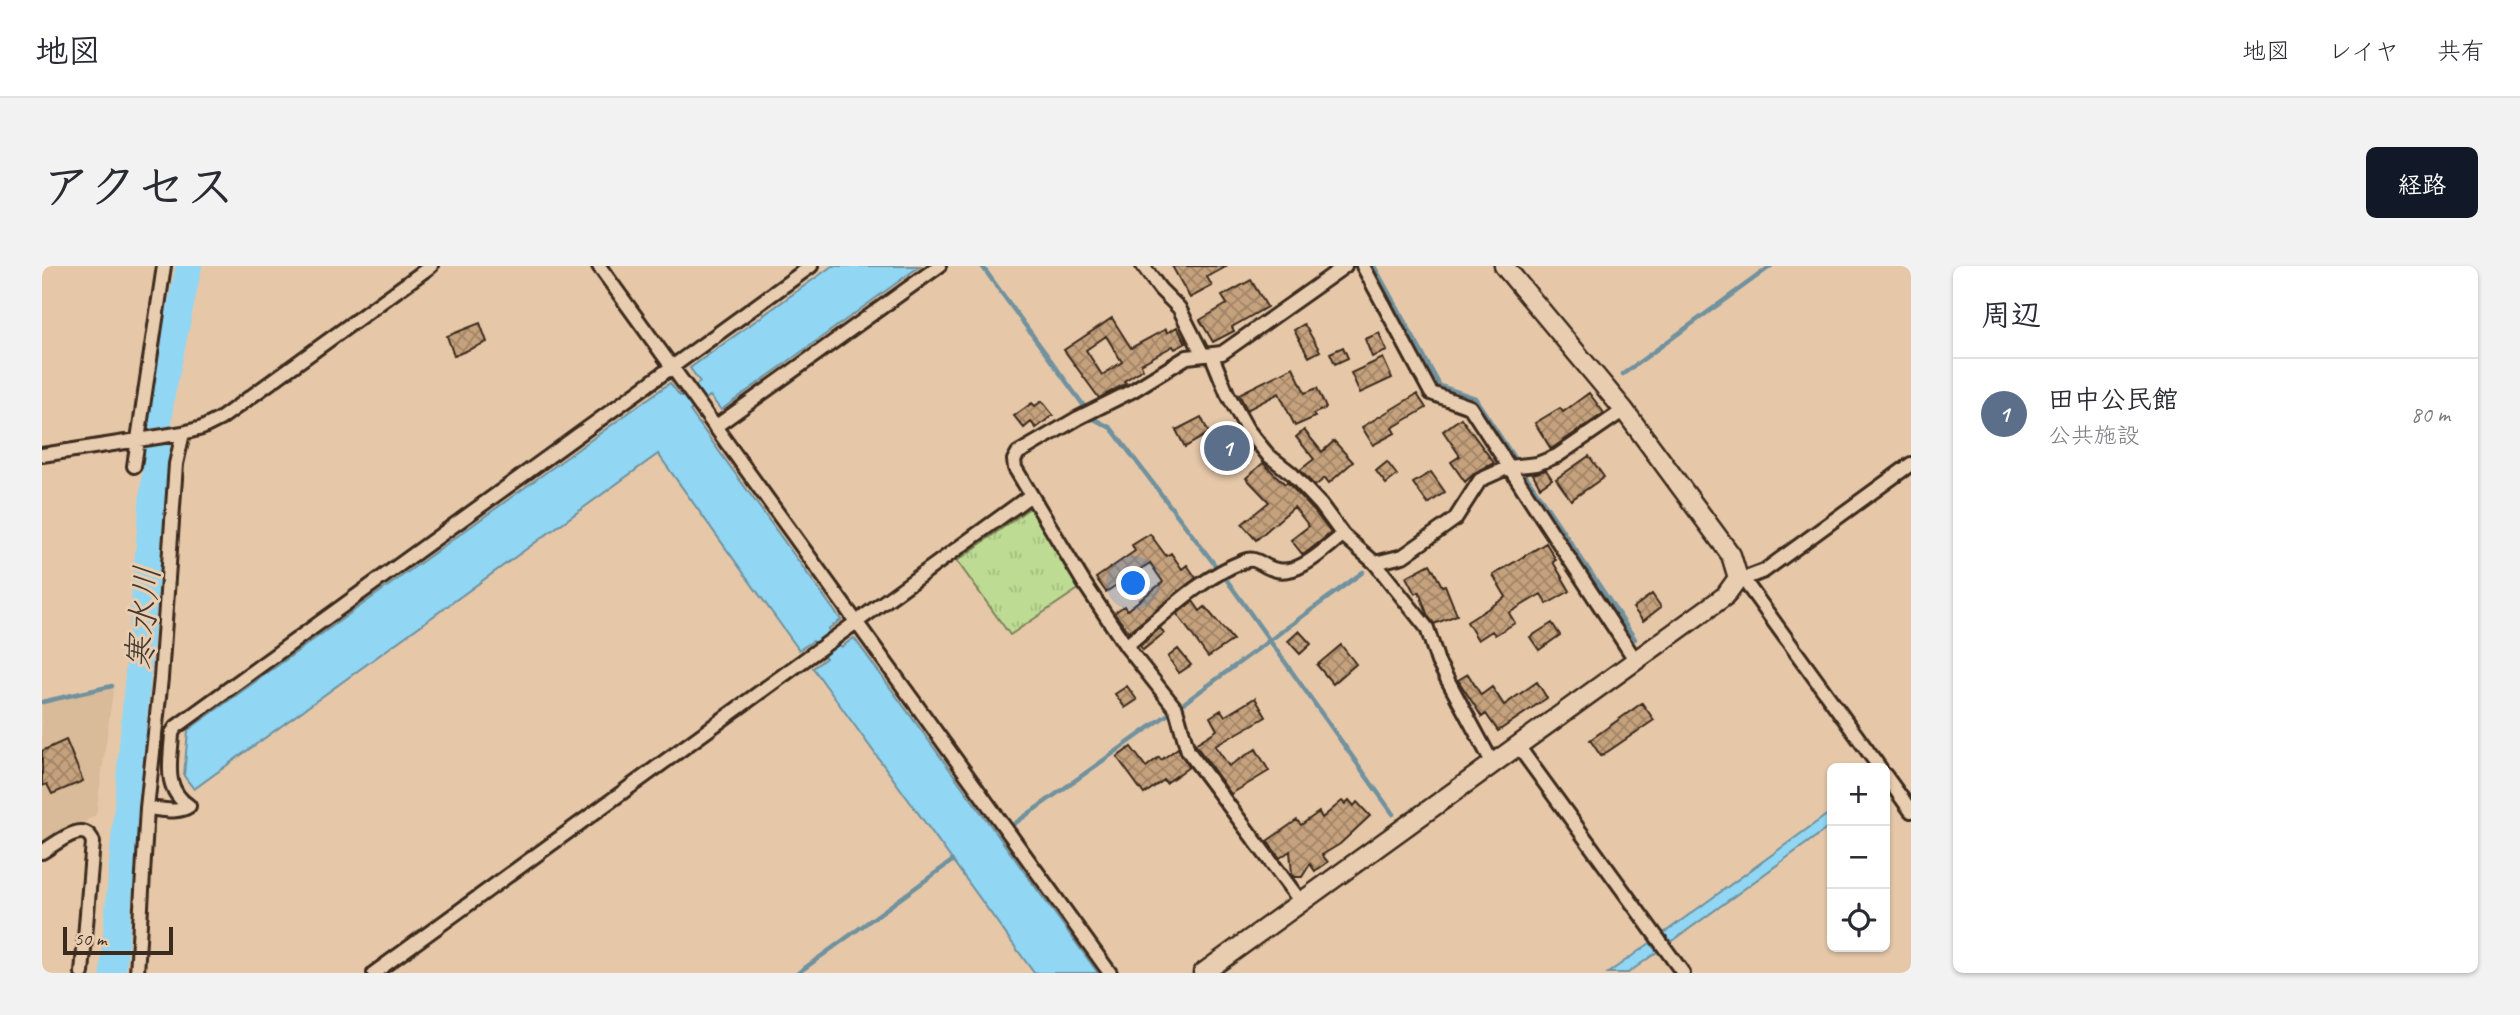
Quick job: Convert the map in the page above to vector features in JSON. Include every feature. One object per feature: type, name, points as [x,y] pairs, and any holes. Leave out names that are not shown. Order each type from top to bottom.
[{"type":"street","points":[[134,466],[164,266]]},
{"type":"street","points":[[42,455],[202,428],[220,419],[432,266]]},
{"type":"street","points":[[599,266],[1110,973]]},
{"type":"street","points":[[147,808],[176,810],[189,806],[173,792],[170,782],[172,733],[176,727],[811,266]]},
{"type":"street","points":[[715,427],[939,266]]},
{"type":"street","points":[[1143,266],[1160,289],[1180,308],[1247,429],[1268,455],[1321,505],[1343,535],[1375,563],[1427,628],[1438,662],[1493,764]]},
{"type":"street","points":[[1301,902],[1188,751],[1176,709],[1126,646],[1084,583],[1015,468],[1014,460],[1017,453],[1187,358],[1222,353],[1345,266]]},
{"type":"street","points":[[1363,266],[1431,393],[1470,407],[1636,661]]},
{"type":"street","points":[[1504,266],[1624,410],[1731,555],[1741,579],[1876,763]]},
{"type":"street","points":[[1375,563],[1403,556],[1455,519],[1480,480],[1509,467],[1537,464],[1557,456],[1624,410]]},
{"type":"street","points":[[137,973],[147,808],[161,678],[180,433]]},
{"type":"street","points":[[1203,973],[1725,596],[1741,579],[1764,571],[1911,464]]},
{"type":"street","points":[[374,973],[1031,495]]},
{"type":"street","points":[[1126,646],[1204,581],[1246,560],[1256,560],[1274,570],[1298,568],[1343,535]]},
{"type":"street","points":[[1518,746],[1683,973]]},
{"type":"street","points":[[1890,782],[1911,811]]},
{"type":"street","points":[[42,852],[78,831],[91,834],[93,842],[82,973]]},
{"type":"shaded area","points":[[114,684],[96,815],[42,847],[42,700]]},
{"type":"green space","points":[[1031,507],[1080,588],[1010,635],[957,561]]},
{"type":"water","points":[[832,266],[920,266],[721,410],[710,396],[690,411],[841,620],[828,629],[841,647],[854,638],[1098,973],[1034,973],[813,668],[826,658],[813,641],[799,650],[658,454],[194,789],[184,776],[188,730],[670,383],[680,396],[700,382],[690,368]]},
{"type":"water","points":[[1827,815],[1827,829],[1671,942],[1664,933]]},
{"type":"water","points":[[1650,943],[1657,952],[1628,973],[1608,973]]},
{"type":"building","points":[[1172,266],[1227,266],[1207,277],[1212,286],[1190,298]]},
{"type":"building","points":[[1251,280],[1267,307],[1232,327],[1234,331],[1213,342],[1200,320],[1227,304],[1222,296]]},
{"type":"building","points":[[1112,318],[1131,348],[1166,329],[1167,333],[1177,327],[1186,343],[1175,349],[1173,346],[1141,364],[1143,369],[1124,381],[1126,383],[1099,398],[1064,350]],"holes":[[[1106,336],[1122,362],[1102,375],[1086,350]]]},
{"type":"building","points":[[480,323],[487,342],[454,356],[447,336]]},
{"type":"building","points":[[1304,324],[1320,351],[1309,357],[1294,330]]},
{"type":"building","points":[[1379,333],[1387,351],[1372,357],[1365,339]]},
{"type":"building","points":[[1343,347],[1348,358],[1335,364],[1330,353]]},
{"type":"building","points":[[1383,358],[1392,378],[1360,393],[1351,373]]},
{"type":"building","points":[[1293,367],[1305,393],[1317,388],[1326,408],[1313,414],[1315,417],[1295,426],[1279,393],[1247,410],[1239,394]]},
{"type":"building","points":[[1589,393],[1604,413],[1551,449],[1535,423],[1560,408],[1563,412]]},
{"type":"building","points":[[1417,394],[1426,408],[1392,428],[1395,433],[1373,445],[1362,427]]},
{"type":"building","points":[[1042,401],[1053,415],[1036,428],[1031,422],[1024,428],[1014,416],[1032,403],[1035,406]]},
{"type":"building","points":[[1201,417],[1209,433],[1185,447],[1176,430]]},
{"type":"building","points":[[1461,418],[1494,463],[1476,472],[1465,482],[1451,462],[1460,456],[1443,431]]},
{"type":"building","points":[[1232,430],[1238,430],[1253,450],[1231,463],[1229,459],[1220,465],[1208,444]]},
{"type":"building","points":[[1304,430],[1322,452],[1334,441],[1353,462],[1329,483],[1325,478],[1315,486],[1300,470],[1314,459],[1296,437]]},
{"type":"building","points":[[1589,456],[1604,477],[1571,500],[1556,479]]},
{"type":"building","points":[[1387,462],[1397,475],[1386,484],[1376,471]]},
{"type":"building","points":[[1263,463],[1285,484],[1287,482],[1331,533],[1303,555],[1291,540],[1309,526],[1294,507],[1256,540],[1242,524],[1269,502],[1246,478]]},
{"type":"building","points":[[1546,470],[1552,479],[1540,487],[1533,474]]},
{"type":"building","points":[[1431,472],[1445,492],[1428,504],[1413,483]]},
{"type":"building","points":[[1150,534],[1166,556],[1171,553],[1182,569],[1187,565],[1196,578],[1129,632],[1114,613],[1124,606],[1127,610],[1163,582],[1150,563],[1106,592],[1096,578],[1135,551],[1132,545]]},
{"type":"building","points":[[1546,543],[1556,560],[1553,562],[1570,591],[1547,604],[1541,594],[1509,613],[1515,623],[1495,635],[1492,631],[1478,640],[1467,622],[1506,597],[1493,575]]},
{"type":"building","points":[[1430,564],[1442,586],[1445,585],[1457,615],[1434,624],[1419,592],[1415,594],[1406,577]]},
{"type":"building","points":[[1652,594],[1661,607],[1643,621],[1633,608]]},
{"type":"building","points":[[1193,601],[1200,611],[1205,607],[1233,640],[1208,657],[1177,614]]},
{"type":"building","points":[[1552,623],[1560,635],[1539,650],[1530,637]]},
{"type":"building","points":[[1160,628],[1164,633],[1143,650],[1140,646]]},
{"type":"building","points":[[1299,631],[1311,644],[1300,654],[1288,641]]},
{"type":"building","points":[[1341,645],[1356,664],[1333,684],[1317,665]]},
{"type":"building","points":[[1178,649],[1191,665],[1179,673],[1168,657]]},
{"type":"building","points":[[1468,674],[1481,695],[1492,687],[1504,705],[1537,682],[1547,698],[1498,731],[1486,714],[1482,717],[1458,680]]},
{"type":"building","points":[[1127,686],[1137,700],[1125,708],[1115,694]]},
{"type":"building","points":[[1255,698],[1266,717],[1215,746],[1229,766],[1256,749],[1269,771],[1231,794],[1195,744],[1217,730],[1210,717],[1221,710],[1225,716]]},
{"type":"building","points":[[1642,703],[1654,720],[1601,756],[1590,740]]},
{"type":"building","points":[[66,740],[83,781],[52,794],[47,784],[42,786],[42,751]]},
{"type":"building","points":[[1131,747],[1146,767],[1178,748],[1189,767],[1144,794],[1117,757]]},
{"type":"building","points":[[1349,800],[1354,806],[1357,802],[1370,816],[1340,844],[1322,855],[1328,862],[1315,871],[1310,864],[1302,877],[1294,877],[1290,851],[1280,858],[1267,841],[1297,820],[1301,825],[1319,812],[1322,818],[1342,801],[1345,804]]},
{"type":"waterway","name":"寒水川","points":[[113,973],[161,399],[189,266]]},
{"type":"waterway","points":[[982,266],[1084,406]]},
{"type":"waterway","points":[[1374,266],[1440,386],[1475,398],[1514,458]]},
{"type":"waterway","points":[[1623,374],[1771,266]]},
{"type":"waterway","points":[[1094,419],[1111,428],[1215,565]]},
{"type":"waterway","points":[[1524,473],[1635,639]]},
{"type":"waterway","points":[[1184,703],[1363,572]]},
{"type":"waterway","points":[[1226,579],[1393,814]]},
{"type":"waterway","points":[[42,702],[112,686]]},
{"type":"waterway","points":[[1014,824],[1167,715]]},
{"type":"waterway","points":[[798,973],[952,861]]},
{"type":"place","name":"田中公民館","points":[[1227,448]]}]
